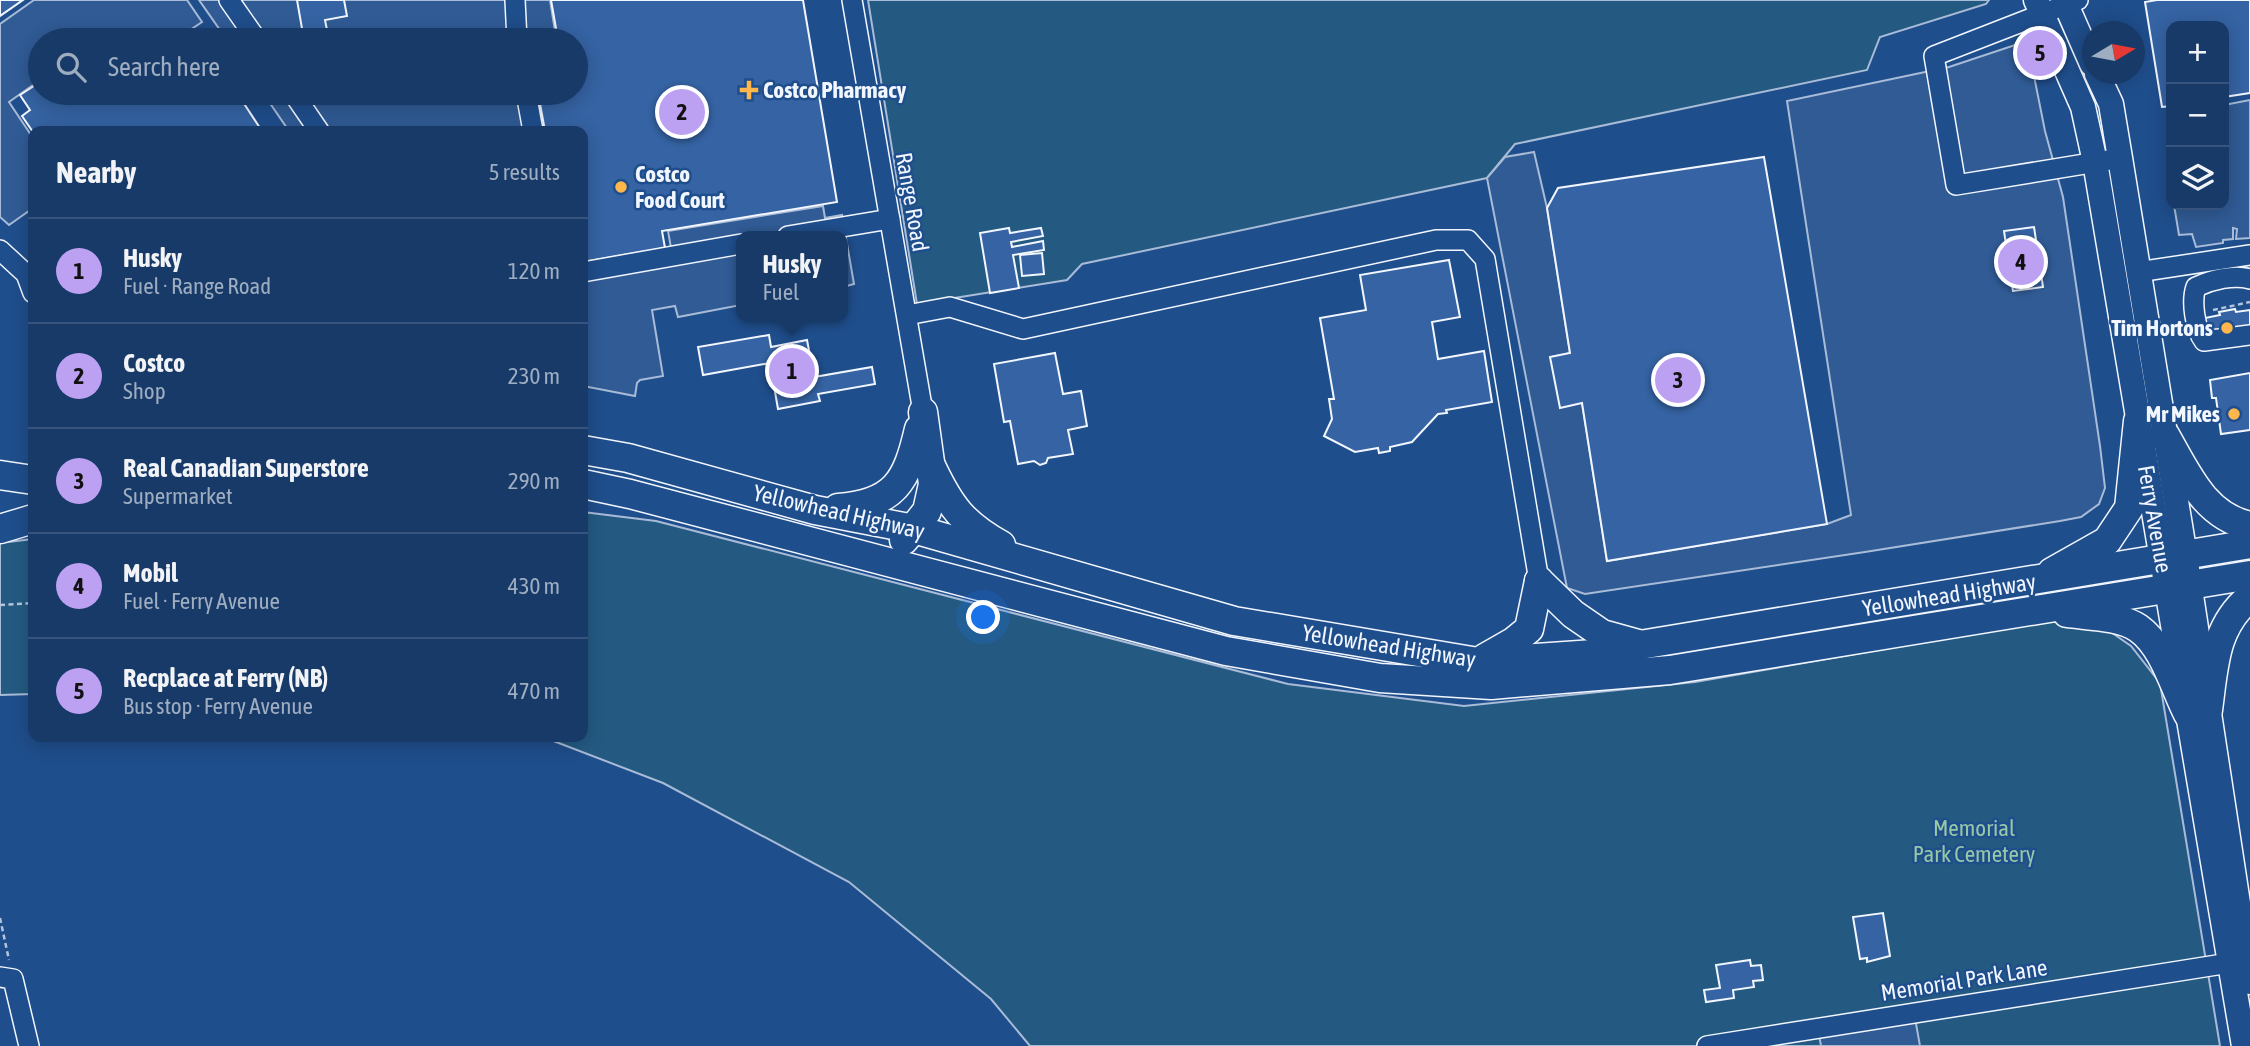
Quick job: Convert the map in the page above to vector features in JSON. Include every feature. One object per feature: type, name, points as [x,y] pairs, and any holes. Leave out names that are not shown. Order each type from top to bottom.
[{"type":"highway","points":[[859,555],[891,551],[904,541],[928,511],[933,484],[923,412]]},
{"type":"highway","points":[[815,510],[860,506],[890,494],[911,464],[923,412]]},
{"type":"highway","points":[[2036,581],[2107,541],[2129,508],[2138,421]]},
{"type":"highway","points":[[2165,435],[2205,501],[2234,522],[2250,526]]},
{"type":"highway","name":"Yellowhead Highway","points":[[588,451],[628,458],[815,510],[914,529],[1234,621],[1478,662],[1623,652],[1640,645],[2250,544]]},
{"type":"highway","points":[[930,465],[942,490],[961,518],[987,537],[1033,563]]},
{"type":"highway","points":[[0,475],[28,481]]},
{"type":"highway","points":[[0,488],[28,483]]},
{"type":"highway","name":"Yellowhead Highway","points":[[588,485],[1226,651],[1380,678],[1491,685],[1670,670],[2250,575]]},
{"type":"highway","points":[[0,519],[28,517]]},
{"type":"highway","points":[[0,529],[28,519]]},
{"type":"highway","points":[[1539,580],[1573,614],[1602,634],[1640,645]]},
{"type":"highway","points":[[1478,662],[1513,642],[1529,629],[1539,580]]},
{"type":"highway","points":[[2198,712],[2221,635],[2235,610],[2250,597]]},
{"type":"highway","points":[[2044,609],[2119,621],[2137,628],[2155,645],[2198,712]]},
{"type":"main road","points":[[2070,2],[2082,36]]},
{"type":"main road","name":"Ferry Avenue","points":[[2039,7],[2083,107],[2095,162],[2138,421],[2174,558]]},
{"type":"main road","name":"Ferry Avenue","points":[[2101,84],[2110,104],[2120,158],[2165,435],[2178,587],[2242,968],[2244,1046]]},
{"type":"street","points":[[229,0],[249,28]]},
{"type":"street","points":[[515,0],[516,28]]},
{"type":"street","name":"Range Road","points":[[852,0],[923,412]]},
{"type":"street","points":[[2070,2],[2039,7],[1934,56],[1956,184],[2120,158]]},
{"type":"street","points":[[301,105],[316,126]]},
{"type":"street","points":[[528,105],[532,126]]},
{"type":"street","points":[[819,231],[890,219]]},
{"type":"street","points":[[907,316],[950,307],[1023,329],[1436,240],[1468,240],[1485,259],[1539,580]]},
{"type":"street","points":[[588,271],[736,245]]},
{"type":"street","points":[[0,250],[26,274],[28,279]]},
{"type":"street","points":[[2138,272],[2250,255]]},
{"type":"street","points":[[2250,279],[2235,277],[2204,283],[2196,287],[2193,295],[2200,336],[2204,341],[2250,335]]},
{"type":"street","name":"Memorial Park Lane","points":[[1707,1046],[2242,968]]},
{"type":"street","points":[[6,978],[29,1046]]},
{"type":"path","points":[[2207,311],[2250,302]]},
{"type":"path","points":[[0,605],[28,603]]},
{"type":"path","points":[[0,918],[6,978]]},
{"type":"green space","points":[[868,0],[1989,0],[1986,4],[1880,37],[1867,70],[1515,144],[1487,178],[1082,264],[1067,280],[917,304]]},
{"type":"green space","name":"Memorial Park Cemetery","points":[[588,513],[656,521],[1288,684],[1464,706],[1695,682],[2046,621],[2105,628],[2131,646],[2160,683],[2220,1046],[1030,1046],[991,999],[849,882],[663,783],[556,742],[588,742]]},
{"type":"green space","points":[[28,540],[28,694],[0,695],[0,543]]},
{"type":"shaded area","points":[[34,0],[187,0],[202,22],[193,28],[28,28],[28,89],[9,102],[28,130],[28,212],[9,225],[0,217],[0,24]]},
{"type":"shaded area","points":[[199,0],[550,0],[555,28],[219,28]]},
{"type":"shaded area","points":[[2027,41],[2045,131],[2063,197],[2105,488],[2099,504],[2081,517],[1865,552],[1585,594],[1567,588],[1487,178],[1505,157],[1534,152],[1547,208],[1570,353],[1551,357],[1582,403],[1607,561],[1827,524],[1851,515],[1787,101],[1949,67]]},
{"type":"shaded area","points":[[2250,100],[2250,238],[2236,239],[2237,229],[2233,228],[2233,239],[2196,247],[2192,234],[2179,235],[2175,210],[2229,210],[2229,104]]},
{"type":"shaded area","points":[[271,105],[539,105],[542,126],[286,126]]},
{"type":"shaded area","points":[[823,206],[825,218],[842,215],[845,231],[736,231],[736,306],[678,317],[675,306],[652,310],[663,376],[640,380],[635,396],[588,387],[588,262],[671,248],[668,231]]},
{"type":"shaded area","points":[[848,250],[854,284],[848,286]]},
{"type":"shaded area","points":[[1915,1018],[1920,1046],[1821,1046],[1819,1035]]},
{"type":"building","points":[[0,0],[23,0],[0,16]]},
{"type":"building","points":[[297,0],[344,0],[347,16],[325,20],[327,28],[302,28]]},
{"type":"building","points":[[551,0],[803,0],[837,202],[662,231],[665,248],[588,261],[588,126],[544,126],[540,105],[588,105],[588,28],[556,28]]},
{"type":"building","points":[[2250,0],[2250,93],[2229,96],[2229,21],[2166,21],[2166,107],[2162,107],[2145,2]]},
{"type":"building","points":[[28,90],[28,105],[245,105],[259,126],[29,126],[22,116],[30,110],[20,95]]},
{"type":"building","points":[[1764,157],[1827,524],[1607,561],[1582,403],[1560,408],[1550,357],[1570,353],[1547,208],[1558,188]]},
{"type":"building","points":[[2034,227],[2043,287],[2013,291],[2004,231]]},
{"type":"building","points":[[1009,228],[1010,233],[1041,228],[1043,236],[1011,242],[1012,247],[1043,241],[1044,250],[1013,255],[1019,288],[990,293],[980,233]]},
{"type":"building","points":[[1042,253],[1044,274],[1022,276],[1020,255]]},
{"type":"building","points":[[1449,260],[1460,317],[1432,322],[1438,359],[1484,351],[1492,402],[1446,410],[1447,413],[1438,414],[1412,442],[1390,447],[1390,451],[1379,453],[1378,448],[1355,452],[1324,436],[1332,419],[1329,399],[1334,399],[1320,318],[1366,310],[1360,275]]},
{"type":"building","points":[[2235,309],[2236,312],[2250,310],[2250,328],[2207,334],[2205,318]]},
{"type":"building","points":[[769,335],[771,347],[807,340],[814,377],[872,367],[875,384],[818,394],[820,401],[778,409],[770,363],[703,375],[698,347]]},
{"type":"building","points":[[1055,353],[1063,394],[1081,391],[1087,426],[1068,430],[1073,454],[1048,458],[1046,463],[1040,465],[1034,461],[1018,464],[1010,421],[1004,422],[994,364]]},
{"type":"building","name":"Mr Mikes","points":[[2250,373],[2250,430],[2221,434],[2216,398],[2212,398],[2210,380]]},
{"type":"building","points":[[1883,913],[1890,956],[1867,962],[1867,958],[1860,959],[1853,917]]},
{"type":"building","points":[[1750,960],[1751,966],[1761,965],[1763,980],[1753,981],[1754,987],[1733,990],[1734,998],[1706,1002],[1704,990],[1720,988],[1716,965]]},
{"type":"place","name":"Recplace at Ferry (NB)","points":[[2040,53]]},
{"type":"place","name":"Costco Pharmacy","points":[[749,90]]},
{"type":"place","name":"Costco","points":[[682,112]]},
{"type":"place","name":"Costco Food Court","points":[[621,187]]},
{"type":"place","name":"Mobil","points":[[2021,262]]},
{"type":"place","name":"Tim Hortons","points":[[2227,328]]},
{"type":"place","name":"Husky","points":[[792,371]]},
{"type":"place","name":"Real Canadian Superstore","points":[[1678,380]]},
{"type":"place","name":"Mr Mikes","points":[[2234,414]]}]
